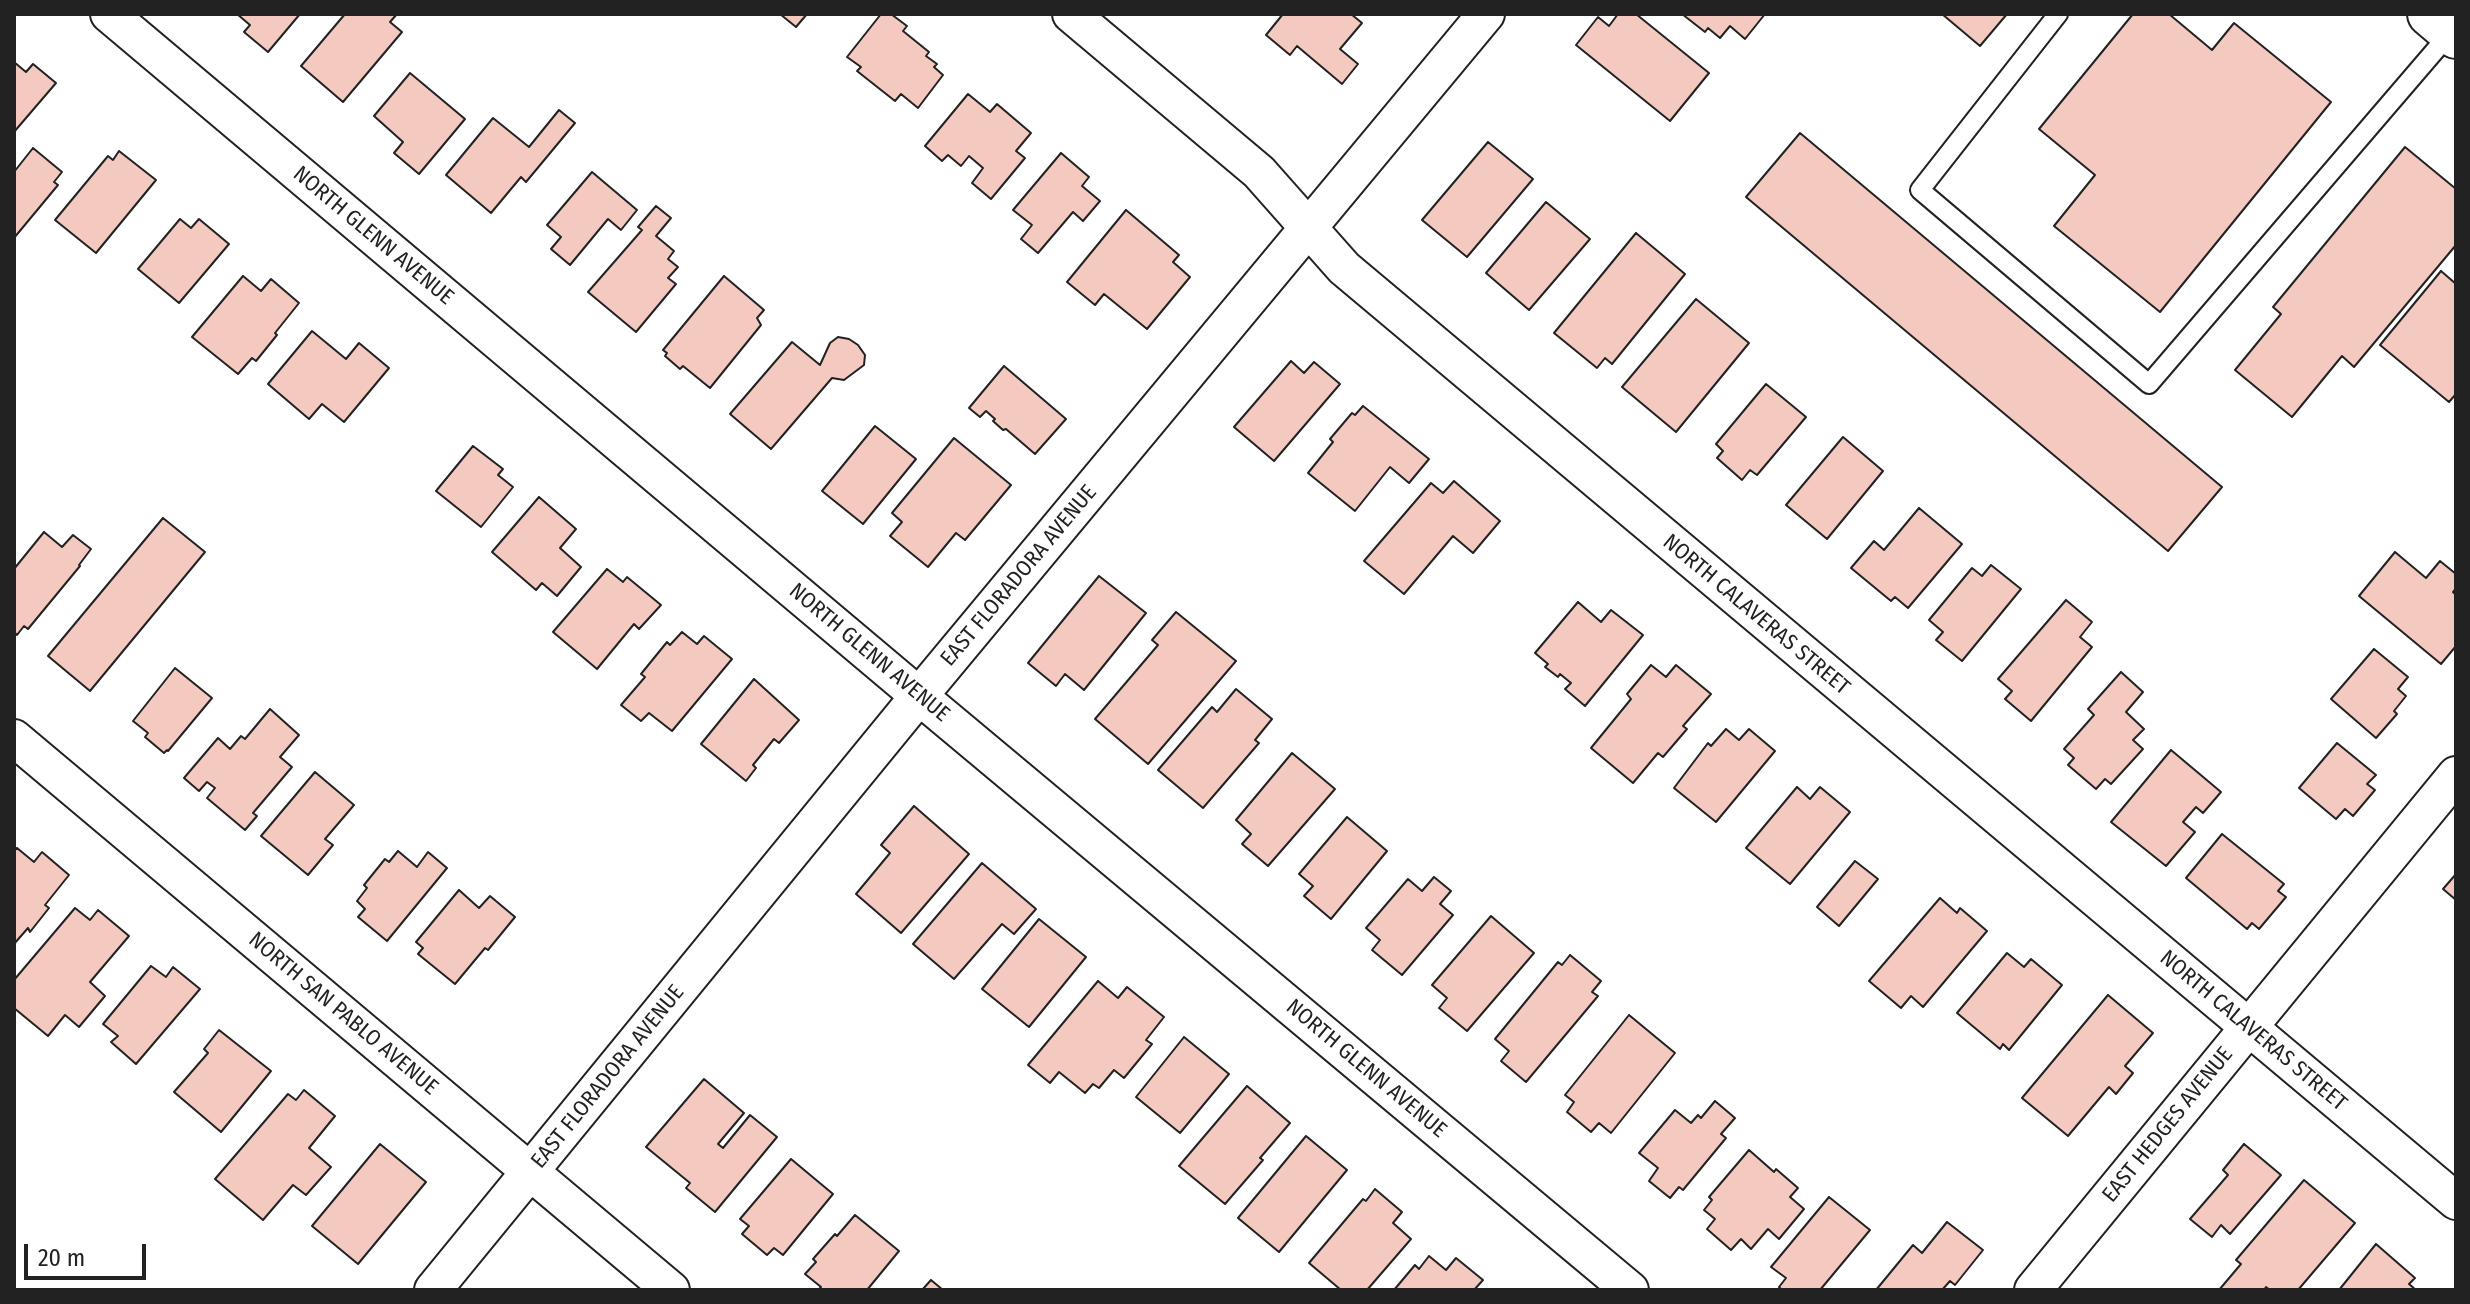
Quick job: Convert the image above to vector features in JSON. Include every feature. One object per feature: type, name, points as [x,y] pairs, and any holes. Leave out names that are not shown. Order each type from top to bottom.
[{"type":"street","name":"NORTH GLENN AVENUE","points":[[109,14],[1630,1290]]},
{"type":"street","name":"NORTH CALAVERAS STREET","points":[[1071,14],[1259,172],[1344,268],[2456,1201]]},
{"type":"street","name":"EAST FLORADORA AVENUE","points":[[433,1290],[919,696],[1486,14]]},
{"type":"street","name":"NORTH SAN PABLO AVENUE","points":[[14,738],[671,1290]]},
{"type":"street","name":"EAST HEDGES AVENUE","points":[[2033,1290],[2456,775]]},
{"type":"lane","points":[[2058,14],[1920,190],[2149,384],[2446,27]]},
{"type":"building","points":[[237,14],[300,14],[268,52],[244,32],[250,25]]},
{"type":"building","points":[[345,14],[397,14],[390,22],[402,32],[343,102],[301,66]]},
{"type":"building","points":[[780,14],[807,14],[796,27]]},
{"type":"building","points":[[881,14],[891,14],[907,26],[903,31],[929,52],[926,56],[937,64],[934,67],[943,75],[918,108],[901,94],[895,101],[857,71],[861,67],[847,57]]},
{"type":"building","points":[[1283,14],[1351,14],[1362,23],[1340,49],[1358,64],[1342,84],[1297,46],[1290,55],[1266,35]]},
{"type":"building","points":[[1618,14],[1636,14],[1709,73],[1670,121],[1576,45],[1598,17],[1609,26]]},
{"type":"building","points":[[1682,14],[1765,14],[1745,39],[1730,26],[1720,38],[1708,28],[1705,32]]},
{"type":"building","points":[[1942,14],[2007,14],[1980,46]]},
{"type":"building","points":[[2133,14],[2169,14],[2212,50],[2234,23],[2331,102],[2160,312],[2054,226],[2095,175],[2039,129]]},
{"type":"building","points":[[14,62],[26,72],[33,64],[56,83],[14,132]]},
{"type":"building","points":[[410,73],[465,119],[419,174],[394,153],[403,142],[374,116]]},
{"type":"building","points":[[968,94],[990,112],[997,104],[1031,133],[1016,151],[1025,158],[991,199],[972,183],[983,168],[969,156],[961,166],[948,155],[942,161],[925,146]]},
{"type":"building","points":[[559,110],[575,123],[526,182],[521,177],[491,213],[446,175],[493,118],[529,147]]},
{"type":"building","points":[[1800,133],[2222,487],[2168,551],[1746,197]]},
{"type":"building","points":[[1488,142],[1533,179],[1467,257],[1422,220]]},
{"type":"building","points":[[2405,147],[2456,189],[2456,245],[2354,367],[2342,356],[2292,417],[2235,370],[2281,314],[2273,307]]},
{"type":"building","points":[[33,148],[62,172],[54,182],[58,185],[14,238],[14,172]]},
{"type":"building","points":[[119,151],[156,180],[96,253],[55,220],[108,156],[113,160]]},
{"type":"building","points":[[1061,153],[1089,177],[1082,186],[1100,201],[1083,221],[1073,212],[1038,253],[1021,239],[1032,225],[1013,210]]},
{"type":"building","points":[[592,172],[637,210],[621,230],[608,219],[570,265],[551,249],[561,237],[547,225]]},
{"type":"building","points":[[1546,202],[1590,239],[1529,310],[1486,273]]},
{"type":"building","points":[[656,206],[671,218],[656,236],[674,251],[668,259],[678,267],[668,278],[676,284],[636,332],[588,292],[642,230],[638,227]]},
{"type":"building","points":[[1126,210],[1179,255],[1173,262],[1190,277],[1147,329],[1104,294],[1095,305],[1067,282]]},
{"type":"building","points":[[180,219],[191,228],[199,219],[229,244],[179,303],[138,269]]},
{"type":"building","points":[[1636,233],[1685,274],[1612,364],[1605,358],[1597,368],[1554,333]]},
{"type":"building","points":[[2441,271],[2456,284],[2456,394],[2449,402],[2380,345]]},
{"type":"building","points":[[243,276],[261,291],[271,279],[299,303],[256,361],[252,358],[238,374],[192,337]]},
{"type":"building","points":[[724,276],[764,310],[757,318],[761,325],[710,388],[683,366],[680,369],[665,356],[667,353],[663,350]]},
{"type":"building","points":[[1696,299],[1749,343],[1676,432],[1622,387]]},
{"type":"building","points":[[312,331],[346,359],[359,343],[389,368],[344,422],[322,404],[309,419],[268,384]]},
{"type":"building","points":[[838,337],[858,345],[865,355],[864,365],[844,380],[832,378],[771,449],[730,414],[792,342],[820,365],[830,343]]},
{"type":"building","points":[[1291,361],[1304,373],[1314,362],[1340,384],[1274,461],[1234,427]]},
{"type":"building","points":[[1004,366],[1066,419],[1035,454],[1006,429],[1003,430],[986,411],[980,417],[969,408]]},
{"type":"building","points":[[1766,384],[1806,417],[1757,475],[1750,470],[1742,480],[1717,458],[1723,451],[1716,444]]},
{"type":"building","points":[[1363,406],[1429,459],[1409,483],[1390,467],[1355,511],[1308,473],[1333,442],[1330,439],[1352,413],[1355,415]]},
{"type":"building","points":[[875,426],[916,459],[863,524],[822,491]]},
{"type":"building","points":[[1843,437],[1883,471],[1827,539],[1786,505]]},
{"type":"building","points":[[954,438],[1011,485],[965,540],[956,533],[928,567],[890,536],[902,522],[892,513]]},
{"type":"building","points":[[473,446],[503,469],[498,475],[513,487],[481,527],[436,491]]},
{"type":"building","points":[[1454,481],[1500,521],[1473,553],[1453,536],[1404,594],[1364,561],[1431,483],[1443,493]]},
{"type":"building","points":[[539,497],[576,529],[560,548],[581,567],[557,596],[542,583],[536,590],[492,552]]},
{"type":"building","points":[[1919,508],[1962,544],[1908,608],[1895,597],[1891,601],[1851,568],[1874,541],[1884,550]]},
{"type":"building","points":[[163,518],[205,552],[90,691],[48,656]]},
{"type":"building","points":[[44,532],[62,547],[73,535],[91,549],[28,629],[24,626],[17,635],[14,632],[14,569]]},
{"type":"building","points":[[2395,552],[2426,578],[2440,561],[2456,574],[2453,592],[2456,595],[2456,646],[2441,664],[2359,596]]},
{"type":"building","points":[[1991,565],[2021,589],[1962,661],[1936,640],[1943,632],[1929,620],[1972,568],[1982,576]]},
{"type":"building","points":[[607,569],[623,582],[627,577],[661,605],[639,629],[634,624],[597,669],[553,632]]},
{"type":"building","points":[[1099,576],[1146,613],[1084,690],[1065,674],[1056,686],[1028,663]]},
{"type":"building","points":[[2066,600],[2092,622],[2080,637],[2092,647],[2031,721],[2005,699],[2012,691],[1998,679]]},
{"type":"building","points":[[1578,602],[1601,622],[1611,610],[1643,635],[1585,706],[1565,689],[1571,683],[1545,667],[1548,664],[1535,653]]},
{"type":"building","points":[[1176,612],[1236,661],[1148,764],[1095,719],[1158,645],[1152,640]]},
{"type":"building","points":[[682,632],[697,644],[704,636],[732,659],[672,731],[649,713],[641,721],[621,705],[645,677],[641,674],[667,642],[670,645]]},
{"type":"building","points":[[2374,649],[2408,677],[2398,689],[2406,696],[2394,711],[2397,714],[2376,738],[2331,699]]},
{"type":"building","points":[[1651,665],[1666,677],[1676,665],[1711,694],[1683,726],[1687,729],[1663,757],[1658,753],[1633,783],[1591,748],[1631,699],[1627,694]]},
{"type":"building","points":[[175,668],[212,698],[164,753],[145,737],[148,733],[133,721]]},
{"type":"building","points":[[2121,672],[2143,692],[2126,712],[2144,729],[2133,740],[2143,749],[2111,784],[2105,779],[2096,789],[2068,765],[2074,758],[2064,749],[2094,715],[2088,709]]},
{"type":"building","points":[[754,679],[799,720],[779,743],[774,739],[753,765],[756,768],[746,781],[701,744]]},
{"type":"building","points":[[1236,689],[1272,719],[1255,740],[1259,743],[1203,808],[1158,770],[1212,707],[1217,712]]},
{"type":"building","points":[[270,709],[299,735],[280,757],[292,767],[253,813],[257,816],[245,830],[207,798],[215,788],[207,782],[199,791],[184,778],[218,738],[230,749],[241,736],[245,739]]},
{"type":"building","points":[[1726,729],[1739,740],[1749,729],[1775,751],[1716,822],[1674,788],[1708,743],[1711,746]]},
{"type":"building","points":[[2337,743],[2376,775],[2367,784],[2375,790],[2353,816],[2345,809],[2336,819],[2299,788]]},
{"type":"building","points":[[2171,750],[2221,792],[2203,813],[2196,807],[2183,822],[2195,832],[2166,866],[2111,822]]},
{"type":"building","points":[[1292,753],[1335,789],[1268,866],[1242,844],[1251,834],[1236,820]]},
{"type":"building","points":[[315,772],[354,805],[325,839],[333,845],[308,875],[261,836]]},
{"type":"building","points":[[1797,787],[1810,799],[1820,787],[1850,812],[1790,884],[1746,848]]},
{"type":"building","points":[[914,806],[969,854],[901,933],[856,894],[890,853],[881,845]]},
{"type":"building","points":[[1347,817],[1387,851],[1331,919],[1304,896],[1313,886],[1299,874]]},
{"type":"building","points":[[2222,834],[2284,884],[2278,891],[2286,897],[2259,929],[2252,923],[2247,929],[2186,878]]},
{"type":"building","points":[[17,848],[34,862],[42,852],[69,875],[45,905],[49,908],[30,932],[28,928],[14,944],[14,851]]},
{"type":"building","points":[[398,851],[417,867],[428,852],[447,868],[387,941],[358,917],[365,909],[357,901],[367,888],[364,885],[385,859],[389,862]]},
{"type":"building","points":[[1855,861],[1878,879],[1839,926],[1817,907]]},
{"type":"building","points":[[982,863],[1036,909],[1014,934],[1002,924],[954,979],[913,944]]},
{"type":"building","points":[[2456,874],[2456,900],[2443,889]]},
{"type":"building","points":[[1434,877],[1451,891],[1440,904],[1453,915],[1402,975],[1372,950],[1380,940],[1366,928],[1408,879],[1422,891]]},
{"type":"building","points":[[459,890],[479,908],[490,896],[515,917],[455,984],[418,954],[423,948],[416,942]]},
{"type":"building","points":[[1940,898],[1957,913],[1960,908],[1987,931],[1923,1007],[1911,996],[1901,1008],[1869,981]]},
{"type":"building","points":[[75,908],[90,920],[98,910],[129,936],[90,982],[105,996],[79,1027],[65,1015],[48,1036],[14,1008],[14,980]]},
{"type":"building","points":[[1491,916],[1534,953],[1467,1031],[1439,1008],[1447,998],[1432,985]]},
{"type":"building","points":[[1039,919],[1086,957],[1029,1027],[982,989]]},
{"type":"building","points":[[2007,953],[2024,967],[2031,959],[2062,985],[2009,1050],[2003,1044],[2000,1049],[1957,1013]]},
{"type":"building","points":[[1570,955],[1601,981],[1592,992],[1598,996],[1526,1082],[1501,1061],[1509,1051],[1495,1039],[1558,962],[1562,965]]},
{"type":"building","points":[[151,966],[166,977],[173,967],[200,989],[136,1064],[111,1042],[118,1036],[103,1024]]},
{"type":"building","points":[[1098,981],[1118,998],[1127,987],[1164,1017],[1146,1040],[1152,1044],[1124,1078],[1114,1070],[1099,1088],[1093,1084],[1085,1093],[1059,1072],[1050,1083],[1028,1065]]},
{"type":"building","points":[[2108,995],[2153,1033],[2125,1066],[2133,1073],[2116,1094],[2109,1087],[2068,1136],[2022,1098]]},
{"type":"building","points":[[1629,1015],[1675,1053],[1611,1133],[1599,1123],[1591,1132],[1567,1112],[1574,1102],[1565,1095]]},
{"type":"building","points":[[219,1030],[271,1071],[221,1132],[174,1092],[208,1053],[204,1049]]},
{"type":"building","points":[[1184,1037],[1229,1074],[1180,1133],[1136,1097]]},
{"type":"building","points":[[704,1079],[744,1113],[718,1144],[723,1148],[750,1115],[777,1137],[715,1212],[686,1188],[690,1183],[646,1147]]},
{"type":"building","points":[[1247,1086],[1290,1123],[1225,1204],[1179,1166]]},
{"type":"building","points":[[304,1090],[335,1116],[309,1148],[331,1167],[306,1195],[293,1185],[263,1220],[215,1179],[288,1094],[296,1100]]},
{"type":"building","points":[[1715,1101],[1735,1118],[1721,1134],[1726,1138],[1683,1190],[1679,1187],[1670,1198],[1649,1181],[1658,1168],[1639,1153],[1675,1110],[1691,1123],[1698,1115],[1701,1118]]},
{"type":"building","points":[[1306,1136],[1347,1170],[1279,1252],[1238,1218]]},
{"type":"building","points":[[380,1144],[426,1182],[358,1264],[312,1226]]},
{"type":"building","points":[[2244,1144],[2281,1175],[2230,1234],[2221,1225],[2212,1237],[2190,1219],[2228,1175],[2223,1170]]},
{"type":"building","points":[[1749,1150],[1798,1188],[1790,1197],[1804,1209],[1779,1239],[1768,1229],[1751,1249],[1741,1239],[1731,1250],[1707,1229],[1715,1219],[1704,1210],[1712,1200],[1709,1197]]},
{"type":"building","points":[[791,1159],[833,1194],[783,1255],[774,1248],[767,1255],[742,1234],[749,1226],[740,1219]]},
{"type":"building","points":[[2304,1180],[2355,1223],[2298,1290],[2270,1290],[2266,1287],[2264,1290],[2219,1290],[2241,1264],[2236,1260]]},
{"type":"building","points":[[1375,1189],[1402,1212],[1393,1223],[1411,1239],[1367,1290],[1341,1290],[1309,1263]]},
{"type":"building","points":[[1829,1197],[1870,1230],[1820,1290],[1782,1290],[1779,1287],[1786,1278],[1771,1267]]},
{"type":"building","points":[[855,1215],[899,1251],[867,1290],[818,1290],[821,1287],[805,1274],[816,1262],[813,1259]]},
{"type":"building","points":[[1947,1222],[1983,1250],[1955,1285],[1950,1281],[1942,1290],[1876,1290],[1913,1245],[1922,1253]]},
{"type":"building","points":[[2376,1244],[2415,1278],[2409,1284],[2416,1290],[2339,1290]]},
{"type":"building","points":[[1429,1256],[1446,1270],[1456,1258],[1483,1280],[1474,1290],[1394,1290],[1415,1265],[1419,1269]]},
{"type":"building","points":[[931,1280],[943,1290],[922,1290]]}]
